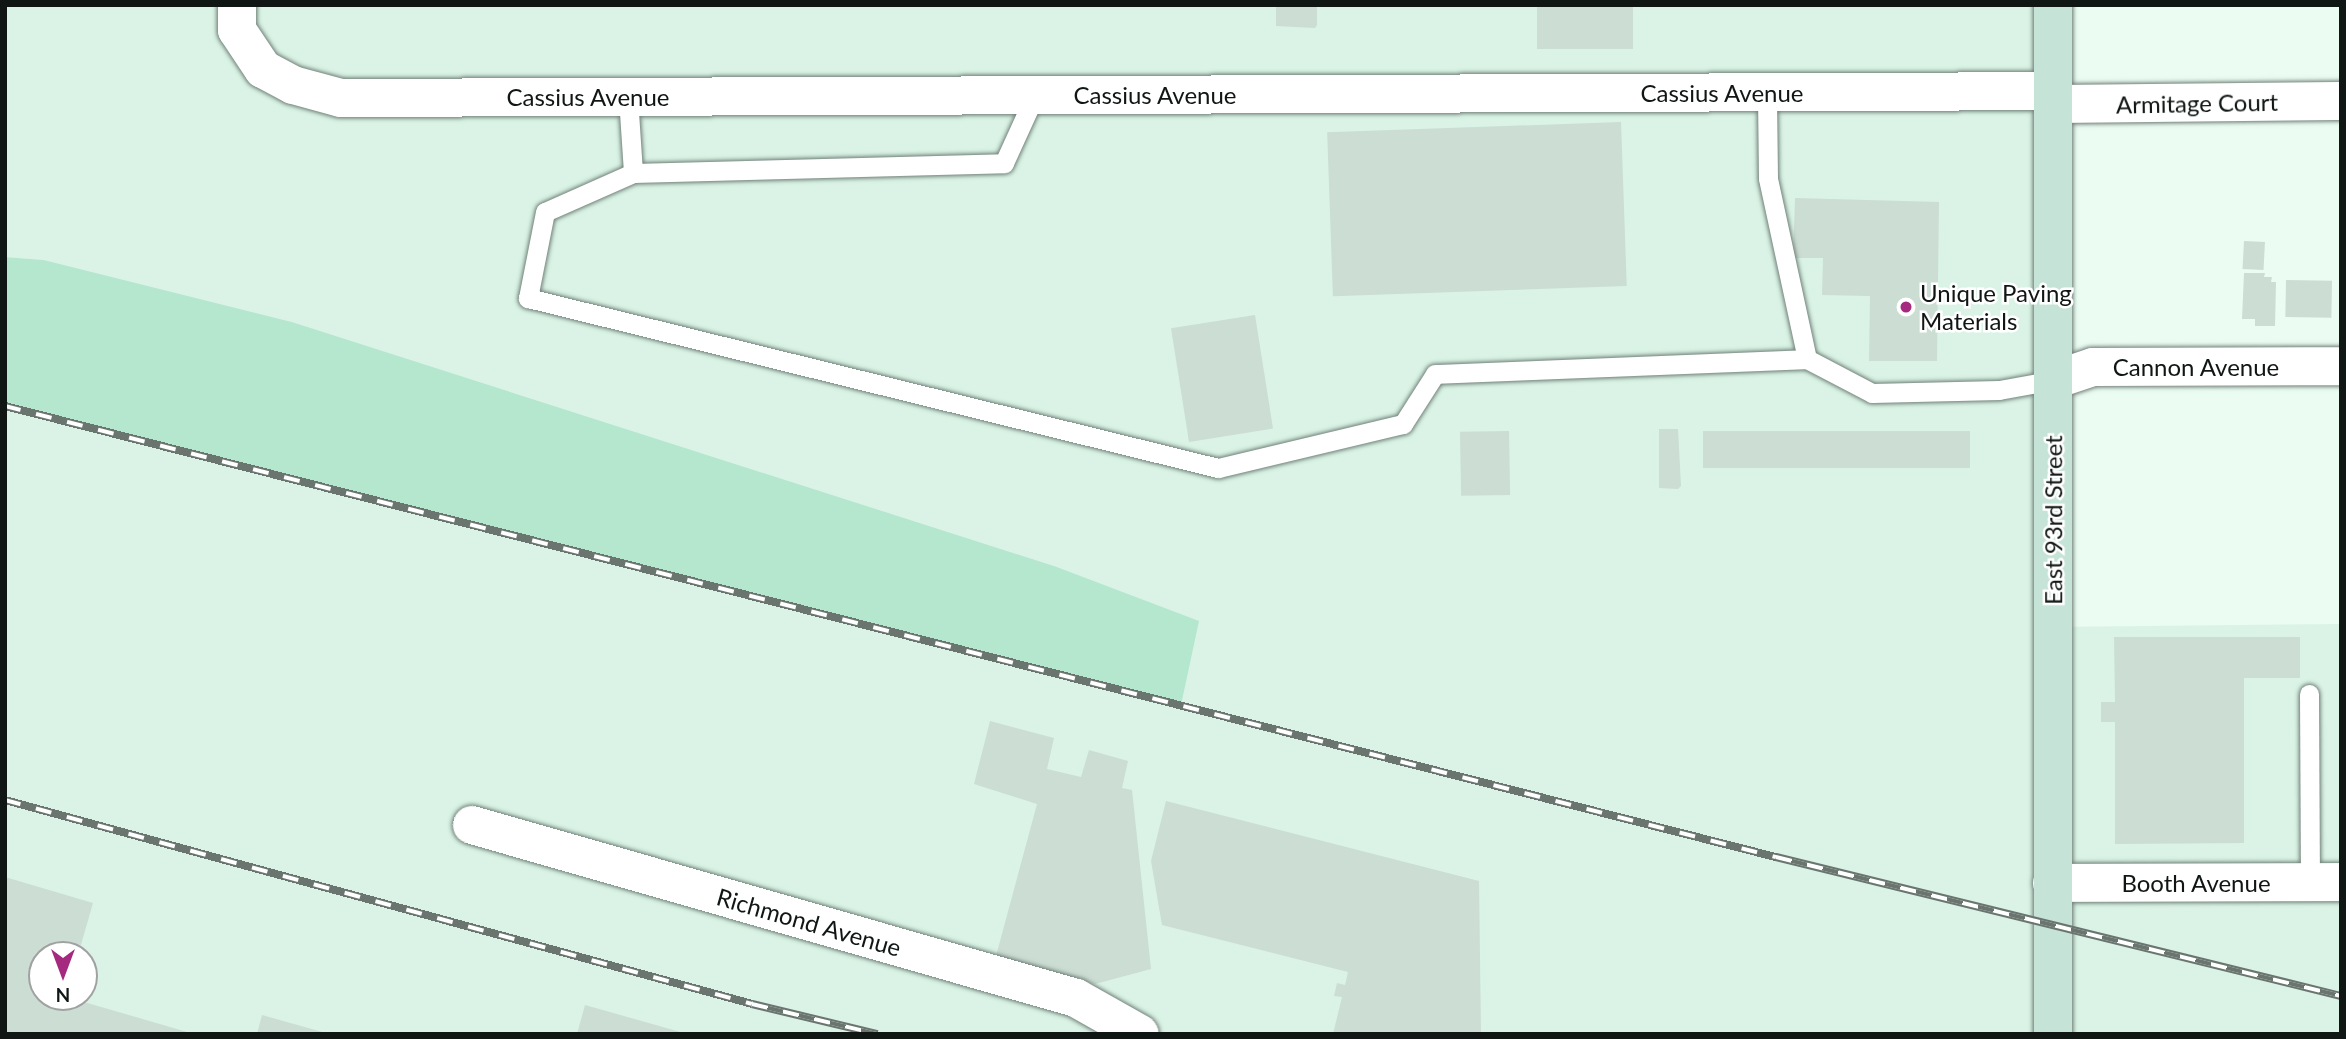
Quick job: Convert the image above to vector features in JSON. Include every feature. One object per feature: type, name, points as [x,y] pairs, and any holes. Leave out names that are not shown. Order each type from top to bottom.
[{"type":"main road","name":"East 93rd Street","points":[[2053,5],[2053,1034]]},
{"type":"street","name":"Cassius Avenue","points":[[237,5],[237,30],[263,69],[293,85],[341,98],[1767,92],[2053,98]]},
{"type":"street","name":"Armitage Court","points":[[2053,98],[2341,101]]},
{"type":"street","name":"Cannon Avenue","points":[[2054,380],[2093,368],[2341,366]]},
{"type":"street","name":"Richmond Avenue","points":[[472,825],[1076,999],[1140,1034]]},
{"type":"street","name":"Booth Avenue","points":[[2052,883],[2325,882]]},
{"type":"lane","points":[[1767,92],[1768,178],[1807,359]]},
{"type":"lane","points":[[1035,95],[1004,163],[633,173],[545,212],[528,298],[1217,468],[1403,424],[1434,374],[1807,359],[1872,393],[1998,390],[2054,380]]},
{"type":"lane","points":[[628,97],[633,173]]},
{"type":"lane","points":[[2309,694],[2325,882]]},
{"type":"shaded area","points":[[5,5],[2053,5],[2053,627],[2341,624],[2341,1034],[5,1034],[5,406],[551,545],[1054,566],[292,322],[44,260],[5,257]]},
{"type":"green space","points":[[5,257],[44,260],[292,322],[1054,566],[1199,621],[1181,705],[5,406]]},
{"type":"building","points":[[1276,5],[1317,5],[1317,25],[1315,28],[1276,26]]},
{"type":"building","points":[[1537,5],[1633,5],[1633,49],[1537,49]]},
{"type":"building","points":[[1621,122],[1627,286],[1333,296],[1327,132]]},
{"type":"building","points":[[1795,198],[1939,202],[1937,361],[1869,361],[1870,296],[1822,295],[1823,258],[1793,258]]},
{"type":"building","points":[[2244,241],[2265,242],[2264,270],[2243,269]]},
{"type":"building","points":[[2244,273],[2265,273],[2264,277],[2272,277],[2271,282],[2276,282],[2275,326],[2255,326],[2255,319],[2242,319]]},
{"type":"building","points":[[2286,280],[2332,281],[2331,318],[2285,317]]},
{"type":"building","points":[[1255,315],[1273,429],[1189,442],[1171,328]]},
{"type":"building","points":[[1659,429],[1678,429],[1681,486],[1678,489],[1659,488]]},
{"type":"building","points":[[1509,431],[1510,495],[1461,496],[1460,432]]},
{"type":"building","points":[[1703,431],[1970,431],[1970,468],[1703,468]]},
{"type":"building","points":[[2114,637],[2300,637],[2300,678],[2244,678],[2244,843],[2115,844],[2115,722],[2101,722],[2101,702],[2115,702]]},
{"type":"building","points":[[990,721],[1054,738],[1047,769],[1081,777],[1089,750],[1128,761],[1122,788],[1132,790],[1151,969],[1095,984],[996,956],[1037,804],[974,784]]},
{"type":"building","points":[[1166,801],[1479,881],[1481,1034],[1333,1034],[1342,997],[1334,996],[1337,983],[1345,985],[1348,972],[1162,925],[1151,861]]},
{"type":"building","points":[[5,877],[93,903],[82,941],[28,941],[28,1011],[98,1011],[98,1006],[194,1034],[5,1034]]},
{"type":"building","points":[[585,1005],[684,1033],[684,1034],[577,1034]]},
{"type":"building","points":[[262,1015],[326,1033],[326,1034],[257,1034]]},
{"type":"railway","points":[[5,406],[1776,857],[2341,996]]},
{"type":"railway","points":[[5,800],[752,1004],[877,1034]]},
{"type":"place","name":"Unique Paving Materials","points":[[1906,307]]}]
